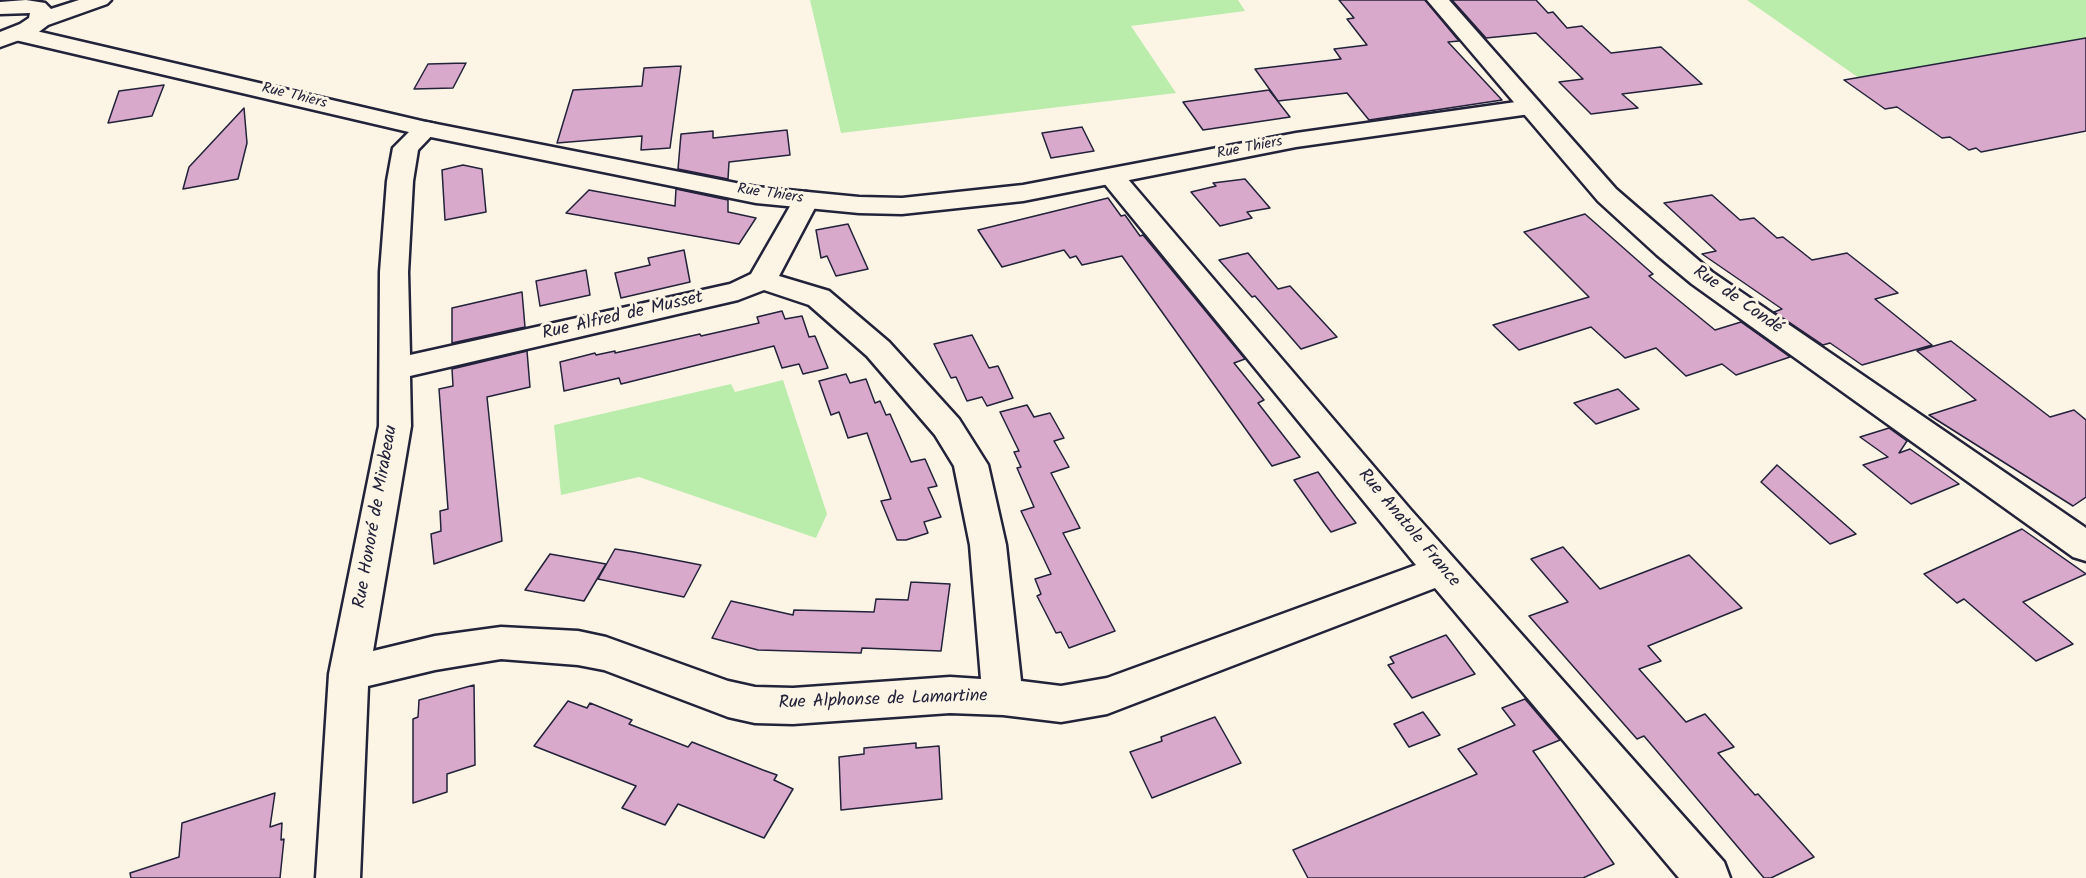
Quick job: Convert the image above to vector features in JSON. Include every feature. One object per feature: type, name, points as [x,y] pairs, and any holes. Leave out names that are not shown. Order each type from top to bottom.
[{"type":"street","points":[[9,37],[35,13],[71,0]]},
{"type":"street","points":[[0,8],[35,13],[100,0]]},
{"type":"street","name":"Rue de Condé","points":[[1438,0],[1607,195],[1702,278],[2086,547]]},
{"type":"street","name":"Rue Thiers","points":[[9,37],[426,129],[756,195],[902,206],[1023,194],[1296,140],[1530,107]]},
{"type":"street","name":"Rue Honoré de Mirabeau","points":[[338,878],[349,674],[395,426],[394,272],[400,181],[406,148],[426,129]]},
{"type":"street","name":"Rue Anatole France","points":[[1112,177],[1442,570],[1708,878]]},
{"type":"street","points":[[806,200],[762,280],[819,298],[878,349],[947,428],[971,465],[988,545],[1003,697]]},
{"type":"street","name":"Rue Alfred de Musset","points":[[393,369],[738,291],[762,280]]},
{"type":"street","name":"Rue Alphonse de Lamartine","points":[[349,674],[435,653],[501,643],[578,648],[606,654],[728,699],[755,705],[793,706],[950,695],[1003,697],[1061,704],[1107,696],[1442,570]]},
{"type":"green space","points":[[810,0],[1238,0],[1245,11],[1131,26],[1176,93],[841,133]]},
{"type":"green space","points":[[1747,0],[2086,0],[2086,38],[1859,78]]},
{"type":"green space","points":[[783,380],[827,514],[816,538],[639,477],[561,495],[554,425],[731,384],[735,392]]},
{"type":"building","points":[[1339,0],[1425,0],[1459,41],[1448,42],[1502,100],[1369,120],[1347,93],[1278,101],[1255,69],[1341,59],[1334,49],[1367,45],[1347,19],[1354,18]]},
{"type":"building","points":[[1452,0],[1536,0],[1548,13],[1553,12],[1567,28],[1582,26],[1611,53],[1661,47],[1702,84],[1622,94],[1638,108],[1591,114],[1559,82],[1583,79],[1536,33],[1486,38]]},
{"type":"building","points":[[2086,38],[2086,131],[1981,152],[1976,148],[1969,150],[1950,137],[1942,138],[1897,107],[1885,109],[1844,80]]},
{"type":"building","points":[[466,63],[453,88],[414,89],[428,64]]},
{"type":"building","points":[[681,66],[670,148],[641,150],[642,136],[557,143],[573,90],[642,86],[644,68]]},
{"type":"building","points":[[164,85],[152,116],[108,123],[119,91]]},
{"type":"building","points":[[1269,90],[1290,117],[1203,130],[1183,102]]},
{"type":"building","points":[[244,108],[247,143],[238,179],[183,189],[189,167]]},
{"type":"building","points":[[1082,127],[1094,151],[1051,158],[1042,133]]},
{"type":"building","points":[[787,130],[790,155],[729,162],[728,179],[678,169],[681,134],[713,131],[713,138]]},
{"type":"building","points":[[463,165],[482,169],[486,212],[445,220],[442,170]]},
{"type":"building","points":[[1245,179],[1270,208],[1247,212],[1252,218],[1220,226],[1191,192],[1216,186],[1213,183]]},
{"type":"building","points":[[676,189],[728,200],[728,212],[756,218],[739,244],[566,213],[589,190],[675,206]]},
{"type":"building","points":[[1712,195],[1740,220],[1754,218],[1777,238],[1783,237],[1812,260],[1847,253],[1898,293],[1875,299],[1932,345],[1862,365],[1830,343],[1823,345],[1774,312],[1782,309],[1702,254],[1716,251],[1664,203]]},
{"type":"building","points":[[1108,198],[1121,216],[1125,215],[1140,236],[1143,235],[1245,359],[1234,363],[1264,400],[1258,403],[1300,457],[1272,466],[1122,256],[1082,265],[1076,256],[1070,258],[1064,250],[1002,267],[978,230]]},
{"type":"building","points":[[1585,214],[1653,274],[1649,276],[1715,330],[1741,322],[1790,357],[1736,375],[1722,364],[1686,376],[1656,348],[1625,358],[1591,327],[1519,350],[1493,325],[1589,297],[1524,232]]},
{"type":"building","points":[[848,224],[868,269],[836,276],[827,256],[821,258],[816,230]]},
{"type":"building","points":[[684,250],[690,282],[621,298],[615,273],[650,265],[648,258]]},
{"type":"building","points":[[1248,253],[1278,289],[1290,286],[1337,337],[1301,349],[1255,296],[1252,297],[1219,260]]},
{"type":"building","points":[[586,270],[590,295],[540,306],[536,281]]},
{"type":"building","points":[[522,292],[525,327],[452,343],[452,308]]},
{"type":"building","points":[[782,311],[785,319],[802,316],[809,337],[815,336],[828,368],[803,374],[799,364],[782,368],[774,346],[621,384],[619,378],[564,391],[560,362],[595,353],[596,355],[615,351],[615,353],[759,323],[757,317]]},
{"type":"building","points":[[972,335],[989,368],[998,366],[1013,398],[987,406],[982,397],[967,401],[956,377],[951,378],[934,344]]},
{"type":"building","points":[[1951,341],[2050,417],[2074,410],[2086,420],[2086,497],[2073,506],[1929,415],[1976,400],[1917,351]]},
{"type":"building","points":[[527,351],[530,387],[487,397],[502,541],[434,564],[431,534],[441,531],[440,511],[448,509],[439,389],[453,386],[452,369]]},
{"type":"building","points":[[846,374],[850,383],[866,379],[875,403],[880,401],[886,415],[890,414],[911,462],[925,459],[937,486],[928,488],[941,517],[924,522],[928,533],[906,540],[897,540],[881,501],[891,499],[867,433],[848,438],[839,412],[831,415],[819,381]]},
{"type":"building","points":[[1618,389],[1639,409],[1596,424],[1574,403]]},
{"type":"building","points":[[1027,405],[1034,417],[1050,413],[1064,438],[1054,441],[1069,467],[1051,473],[1080,528],[1063,533],[1115,631],[1069,648],[1061,632],[1056,633],[1037,596],[1041,594],[1035,579],[1051,574],[1021,511],[1034,507],[1017,468],[1021,467],[1014,452],[1019,451],[1000,412]]},
{"type":"building","points":[[1889,428],[1907,441],[1899,453],[1910,449],[1959,484],[1911,504],[1863,465],[1888,457],[1860,437]]},
{"type":"building","points":[[1777,465],[1856,534],[1830,544],[1761,482]]},
{"type":"building","points":[[1318,472],[1356,523],[1331,532],[1325,524],[1294,480]]},
{"type":"building","points":[[2022,529],[2086,574],[2023,602],[2073,644],[2036,661],[1964,599],[1957,603],[1924,574]]},
{"type":"building","points":[[1563,547],[1600,589],[1689,555],[1742,608],[1648,646],[1661,661],[1639,669],[1686,722],[1705,714],[1734,747],[1718,753],[1814,857],[1771,878],[1764,878],[1644,736],[1637,739],[1529,616],[1568,602],[1531,559]]},
{"type":"building","points":[[615,549],[701,565],[684,597],[598,579]]},
{"type":"building","points":[[550,554],[606,564],[584,601],[525,590]]},
{"type":"building","points":[[911,582],[950,584],[941,651],[862,648],[861,653],[758,650],[712,638],[731,601],[793,615],[794,610],[874,612],[876,599],[908,600]]},
{"type":"building","points":[[1446,635],[1475,674],[1412,698],[1388,665],[1394,663],[1390,657]]},
{"type":"building","points":[[474,685],[475,765],[447,774],[447,792],[413,803],[413,719],[418,717],[419,700]]},
{"type":"building","points":[[1525,699],[1560,740],[1533,751],[1614,864],[1583,878],[1308,878],[1293,850],[1477,774],[1458,749],[1515,725],[1502,708]]},
{"type":"building","points":[[568,701],[587,708],[590,703],[632,720],[629,724],[688,747],[692,742],[777,775],[774,780],[793,789],[764,838],[678,804],[665,825],[622,808],[636,786],[534,746]]},
{"type":"building","points":[[1423,712],[1440,735],[1409,747],[1394,724]]},
{"type":"building","points":[[1215,717],[1241,763],[1152,798],[1130,752],[1162,741],[1161,737]]},
{"type":"building","points":[[916,743],[916,748],[939,746],[942,799],[841,810],[839,757],[864,754],[864,748]]},
{"type":"building","points":[[275,793],[270,827],[282,823],[281,840],[284,839],[280,878],[131,878],[130,873],[179,857],[182,823]]}]
